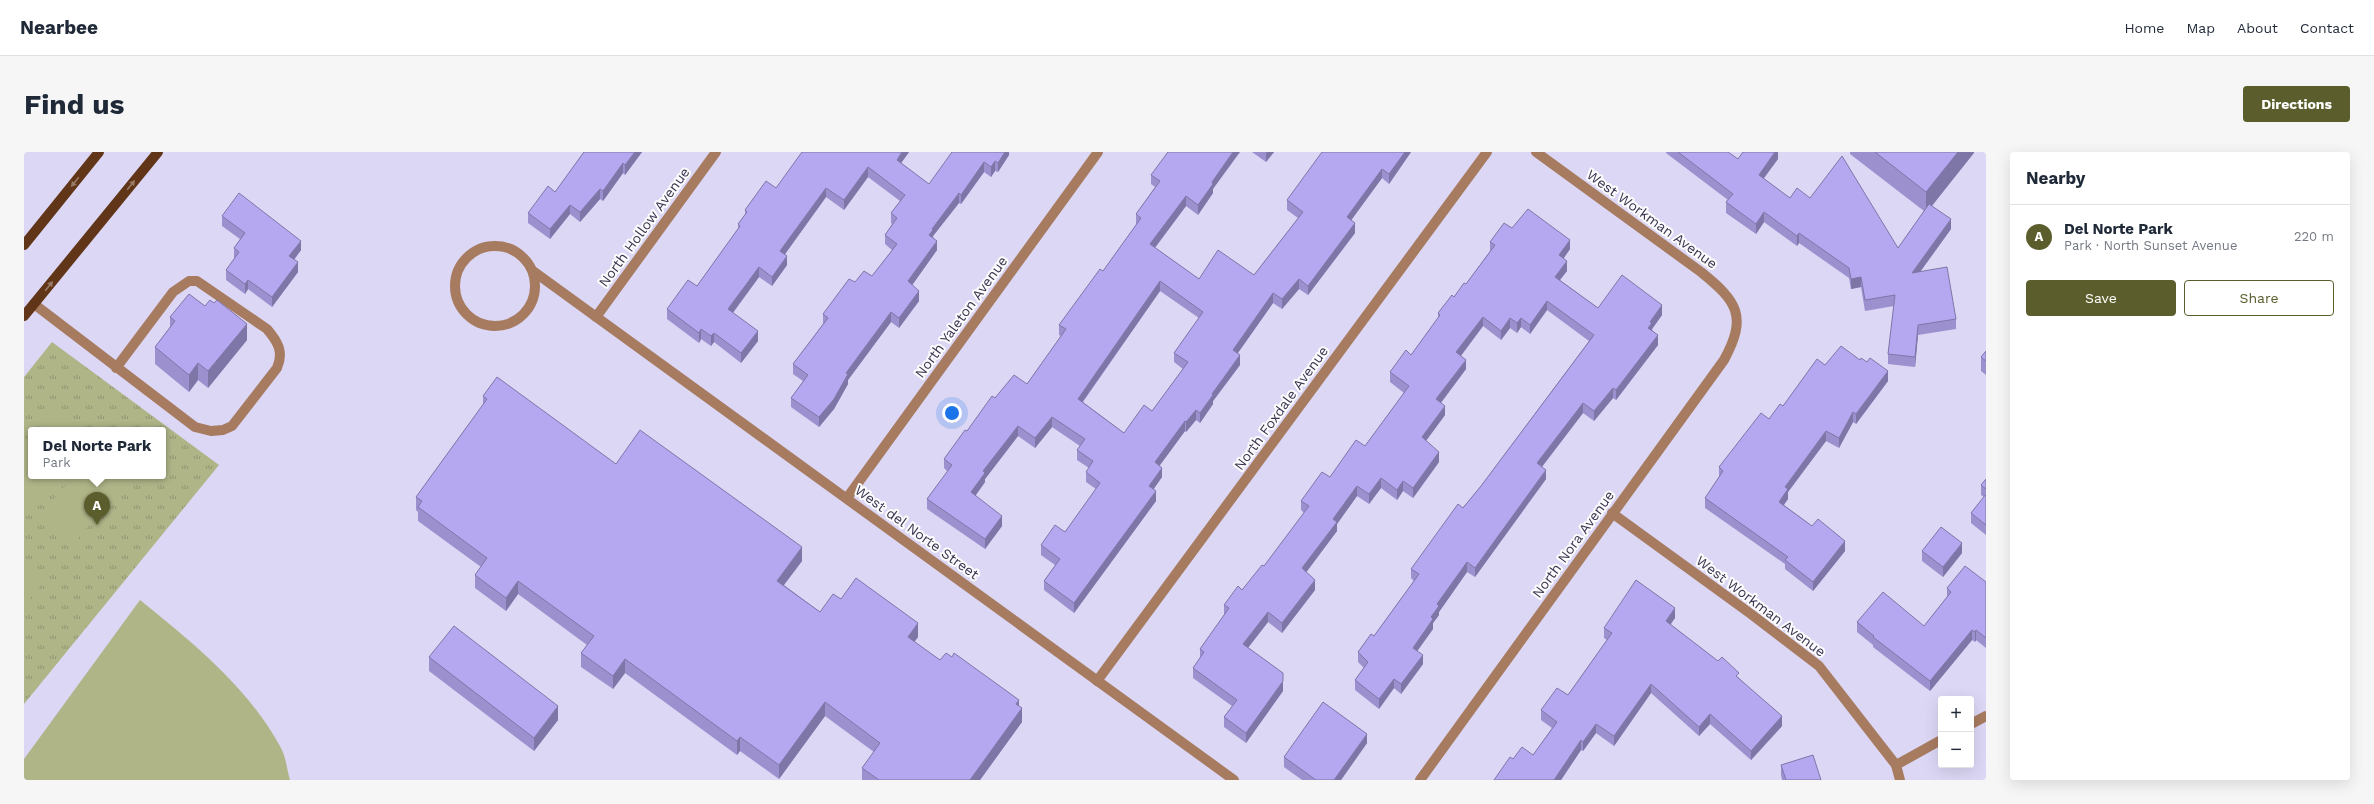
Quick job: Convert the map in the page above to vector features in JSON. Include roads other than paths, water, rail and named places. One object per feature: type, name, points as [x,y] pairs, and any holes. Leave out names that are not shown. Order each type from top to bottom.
[{"type":"main road","points":[[24,245],[99,152]]},
{"type":"main road","points":[[24,316],[158,152]]},
{"type":"street","name":"North Hollow Avenue","points":[[596,318],[716,152]]},
{"type":"street","name":"North Yaleton Avenue","points":[[847,498],[1098,152]]},
{"type":"street","name":"North Foxdale Avenue","points":[[1097,681],[1487,152]]},
{"type":"street","name":"West Workman Avenue","points":[[1536,152],[1727,294],[1734,307],[1737,320]]},
{"type":"street","points":[[494,246],[513,250],[528,262],[532,271],[535,290],[529,308],[523,315],[507,325],[488,326],[471,319],[464,312],[456,296],[455,278],[463,262],[469,255],[485,247],[494,246]]},
{"type":"street","name":"West del Norte Street","points":[[532,271],[1234,780]]},
{"type":"street","points":[[34,304],[116,368],[195,427],[211,431],[223,430],[232,426],[277,368],[281,358],[276,340],[267,329],[197,281],[189,281],[173,292],[116,368]]},
{"type":"street","name":"North Nora Avenue","points":[[1420,780],[1612,512],[1724,360],[1736,334],[1737,320]]},
{"type":"street","name":"West Workman Avenue","points":[[1612,512],[1819,666],[1896,765],[1900,780]]},
{"type":"street","points":[[1974,722],[1986,716]]},
{"type":"street","points":[[1896,765],[1938,742]]},
{"type":"place","name":"Del Norte Park","points":[[97,525]]}]
